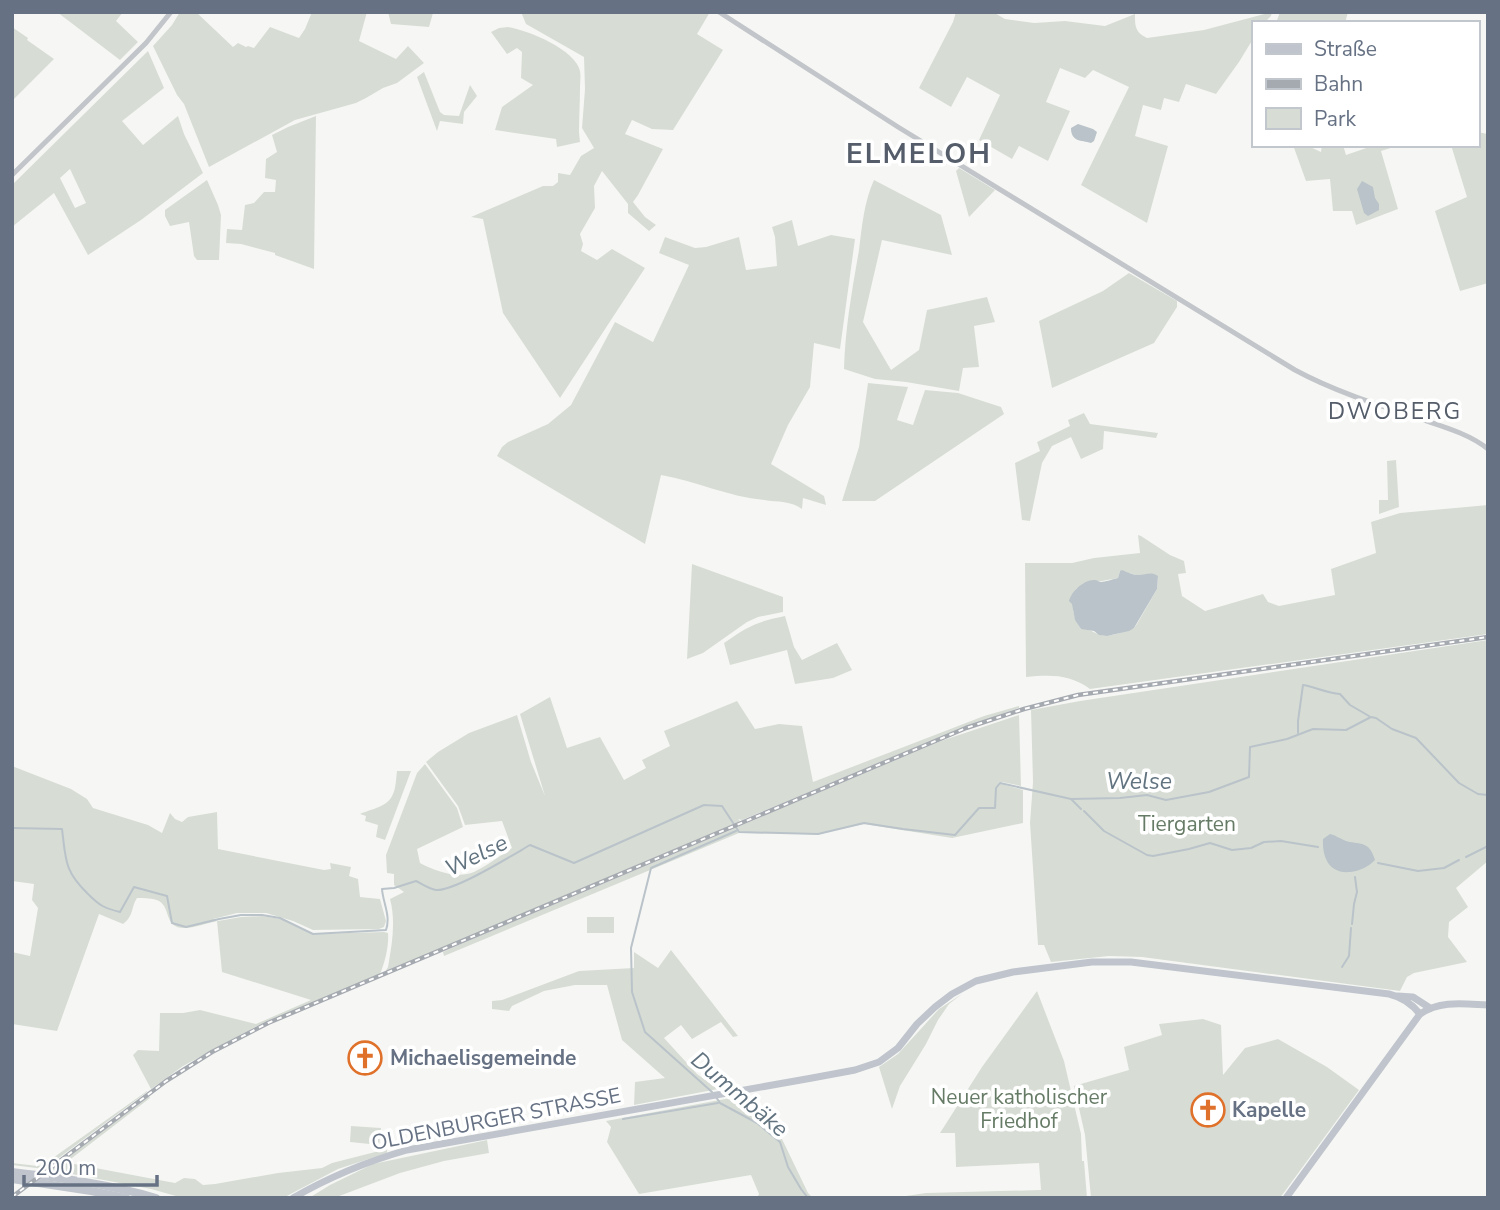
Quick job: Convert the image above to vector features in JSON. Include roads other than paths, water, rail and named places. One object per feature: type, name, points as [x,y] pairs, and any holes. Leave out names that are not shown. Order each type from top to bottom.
[{"type":"highway","points":[[13,1177],[23,1173],[50,1176],[121,1188],[156,1198]]},
{"type":"highway","points":[[13,1177],[125,1198]]},
{"type":"main road","name":"OLDENBURGER STRASSE","points":[[293,1198],[353,1167],[407,1150],[870,1066],[898,1048],[916,1024],[951,994],[976,981],[1013,972],[1092,962],[1131,962],[1413,997],[1430,1007]]},
{"type":"main road","points":[[1397,996],[1414,1006],[1420,1014]]},
{"type":"main road","points":[[1286,1198],[1420,1014],[1441,1004],[1488,1005]]},
{"type":"street","points":[[12,175],[146,43],[171,12]]},
{"type":"street","points":[[719,12],[898,127],[1317,382],[1462,435],[1488,451]]},
{"type":"waterway","name":"Welse","points":[[1298,733],[1303,685],[1340,694],[1350,705],[1369,716]]},
{"type":"waterway","name":"Welse","points":[[12,828],[62,829],[70,872],[96,901],[110,909],[120,912],[134,887],[167,896],[172,923],[186,927],[241,915],[262,915],[280,918],[313,934],[386,930],[387,915],[382,889],[416,881],[436,890],[445,889],[483,872],[530,845],[574,863],[704,805],[722,806],[739,832],[818,834],[864,823],[955,835],[979,808],[995,808],[996,788],[1000,783],[1071,799],[1147,795],[1166,800],[1209,792],[1249,777],[1250,747],[1287,739],[1313,729],[1346,730],[1371,717],[1416,738],[1459,783],[1478,794],[1488,795]]},
{"type":"waterway","name":"Welse","points":[[1071,799],[1081,809]]},
{"type":"waterway","name":"Welse","points":[[1084,811],[1104,831],[1153,856],[1210,843],[1232,850],[1281,841],[1318,847]]},
{"type":"waterway","name":"Dummbäke","points":[[712,1092],[645,1032],[632,992],[631,948],[651,868],[736,831]]},
{"type":"waterway","name":"Welse","points":[[1466,857],[1488,846]]},
{"type":"waterway","name":"Welse","points":[[1378,863],[1418,871],[1444,868],[1459,860]]},
{"type":"waterway","points":[[1352,924],[1357,892],[1355,877]]},
{"type":"waterway","points":[[1342,967],[1349,956],[1351,928]]},
{"type":"waterway","name":"Dummbäke","points":[[716,1097],[720,1103],[757,1123],[780,1142],[788,1167],[808,1198]]},
{"type":"waterway","points":[[623,1119],[718,1103]]},
{"type":"railway","points":[[12,1197],[166,1081],[212,1052],[268,1023],[966,728],[1078,695],[1488,637]]},
{"type":"place","name":"Michaelisgemeinde","points":[[365,1058]]},
{"type":"place","name":"Kapelle","points":[[1208,1110]]},
{"type":"district","name":"ELMELOH","points":[[919,153]]},
{"type":"district","name":"DWOBERG","points":[[1395,411]]},
{"type":"park label","name":"Tiergarten","points":[[1187,824]]},
{"type":"park label","name":"Neuer katholischer Friedhof","points":[[1019,1109]]}]
